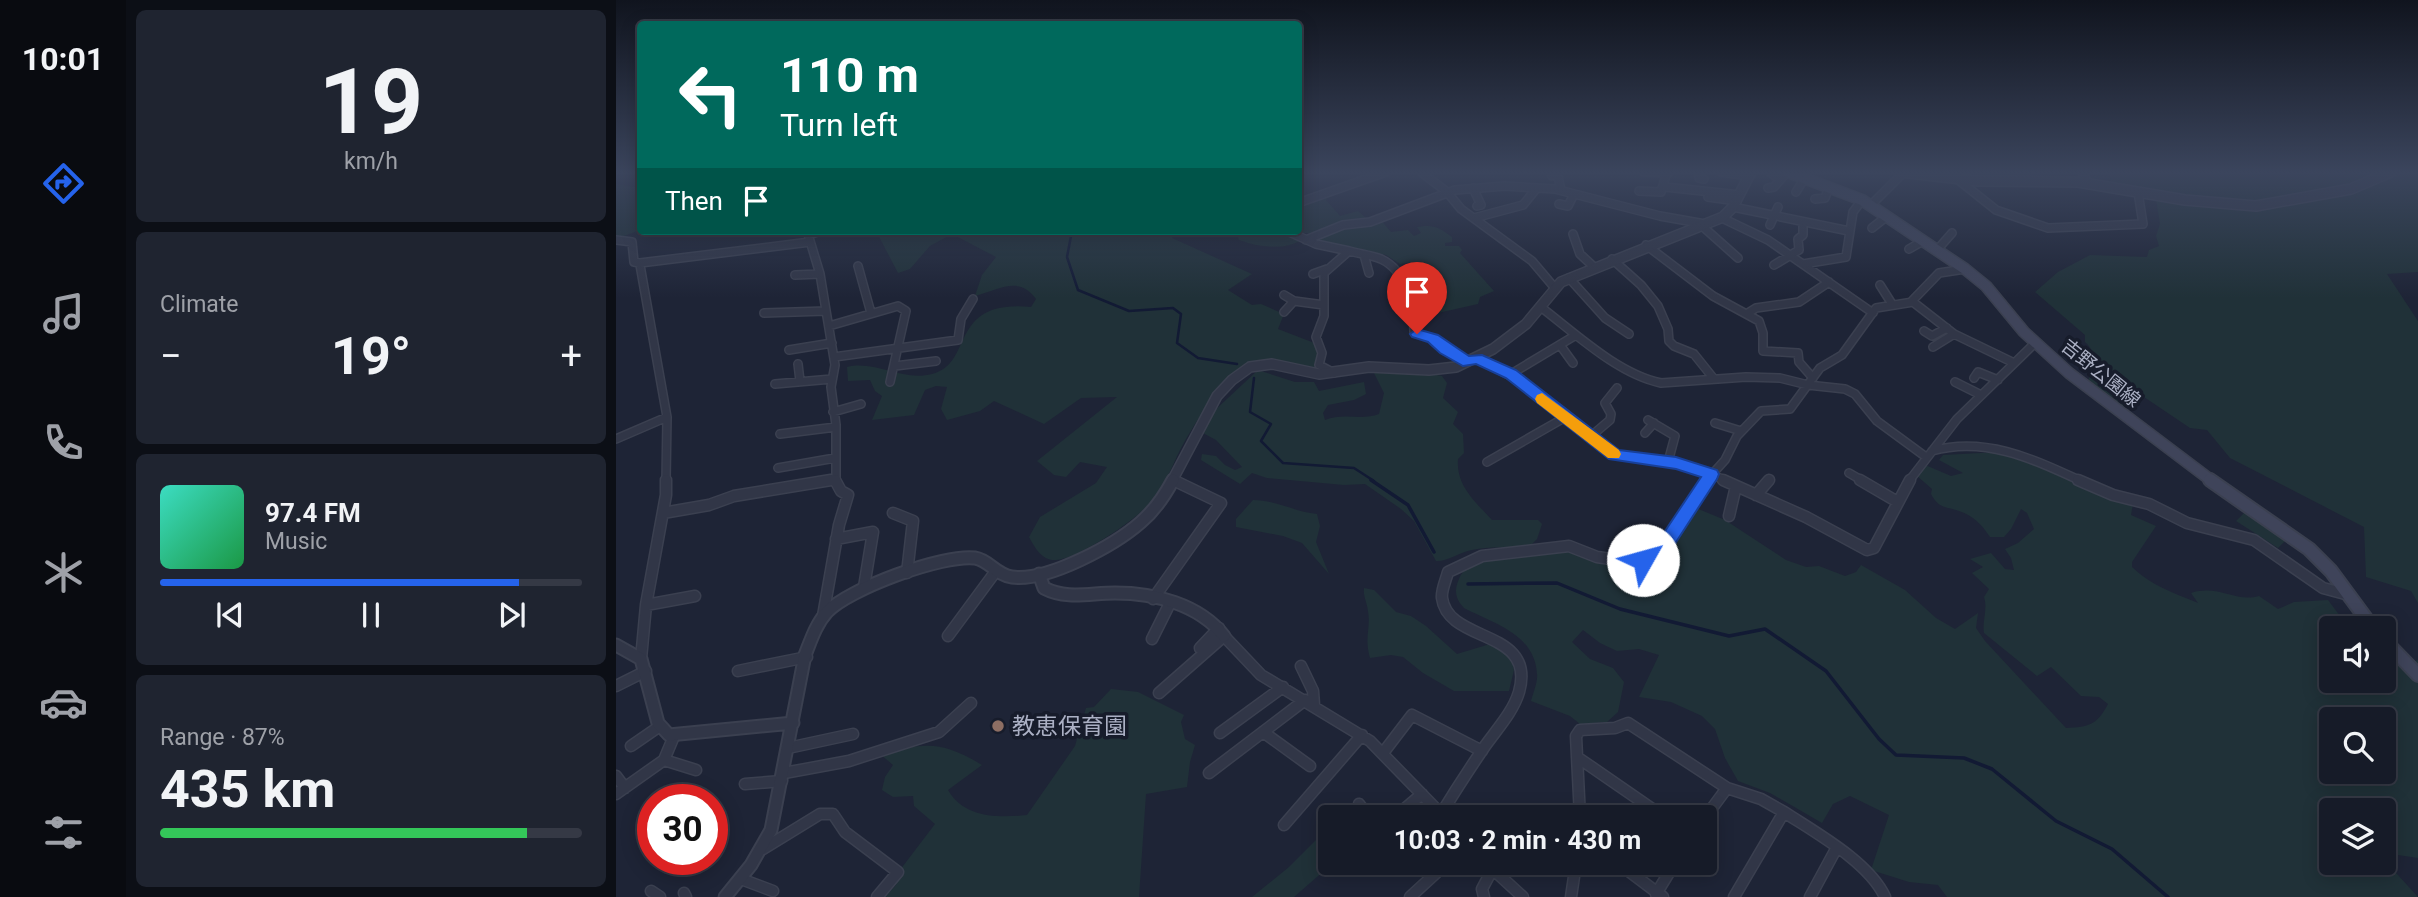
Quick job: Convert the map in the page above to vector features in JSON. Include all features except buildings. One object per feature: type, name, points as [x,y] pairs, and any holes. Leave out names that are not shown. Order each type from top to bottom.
[{"type":"main road","name":"吉野公園線","points":[[1882,214],[1986,286],[2035,343],[2068,373],[2170,452],[2298,540],[2319,558],[2364,616]]},
{"type":"main road","points":[[2396,652],[2418,675]]},
{"type":"street","points":[[1306,240],[1343,225],[1370,222],[1391,214]]},
{"type":"street","points":[[1467,214],[1532,261],[1554,287]]},
{"type":"street","points":[[1474,219],[1492,214]]},
{"type":"street","points":[[1653,214],[1703,225],[1738,258]]},
{"type":"street","points":[[725,897],[763,849],[777,812],[807,657],[817,626],[831,607],[864,587],[964,558],[976,558],[996,571],[1012,577],[1039,574],[1090,554],[1130,531],[1154,510],[1197,426],[1228,386],[1247,369],[1261,363],[1311,373],[1337,374],[1375,367],[1447,369],[1472,360],[1534,318],[1554,287],[1569,278],[1646,244],[1722,218],[1726,214]]},
{"type":"street","points":[[1758,214],[1771,222],[1803,222],[1849,231]]},
{"type":"street","points":[[1771,222],[1775,214]]},
{"type":"street","points":[[1803,264],[1846,257],[1853,214]]},
{"type":"street","points":[[2007,214],[2048,228],[2143,225],[2141,214]]},
{"type":"street","points":[[1872,228],[1886,217]]},
{"type":"street","points":[[1722,218],[1768,240],[1873,313]]},
{"type":"street","points":[[1774,265],[1801,246],[1798,239],[1803,235],[1803,222]]},
{"type":"street","points":[[1937,250],[1952,233]]},
{"type":"street","points":[[1573,234],[1580,254],[1594,267]]},
{"type":"street","points":[[1295,235],[1383,259],[1397,271],[1413,307],[1414,331],[1433,339],[1446,350],[1511,374],[1564,418],[1615,455],[1699,469],[1806,517],[1867,550],[1874,548],[1896,500],[1927,455],[2012,362],[2035,343]]},
{"type":"street","points":[[616,240],[632,242],[634,262],[640,264],[808,236],[820,274],[834,357],[835,371],[832,379],[836,427],[835,479],[841,491],[848,495],[836,539],[823,616]]},
{"type":"street","points":[[1909,250],[1923,241]]},
{"type":"street","points":[[1646,244],[1713,296],[1748,313],[1763,327],[1763,351],[1798,353],[1799,362],[1810,381]]},
{"type":"street","points":[[1313,274],[1327,269],[1349,251]]},
{"type":"street","points":[[1364,255],[1369,273]]},
{"type":"street","points":[[1612,259],[1646,290],[1669,330],[1669,341],[1674,346],[1694,354],[1714,379]]},
{"type":"street","points":[[640,265],[667,417],[666,495],[646,605],[643,665],[660,726],[674,736],[793,723]]},
{"type":"street","points":[[858,266],[871,313]]},
{"type":"street","points":[[1327,269],[1324,273],[1324,305],[1315,341],[1321,347],[1319,365],[1337,374]]},
{"type":"street","points":[[1911,302],[1939,273],[1965,269]]},
{"type":"street","points":[[795,275],[820,274]]},
{"type":"street","points":[[1569,278],[1605,318],[1629,334]]},
{"type":"street","points":[[1748,313],[1756,308],[1799,302],[1829,282]]},
{"type":"street","points":[[1880,285],[1892,304]]},
{"type":"street","points":[[1284,295],[1294,301],[1324,305]]},
{"type":"street","points":[[834,357],[958,340],[961,320],[973,299]]},
{"type":"street","points":[[1284,312],[1294,301]]},
{"type":"street","points":[[1449,805],[1518,696],[1521,661],[1502,643],[1473,631],[1450,617],[1442,607],[1440,595],[1448,572],[1482,556],[1569,546],[1597,557],[1631,562],[1643,560],[1663,548],[1711,474],[1725,460],[1741,431],[1761,411],[1790,410],[1820,368],[1842,355],[1876,308],[1911,302],[1950,331],[2012,362]]},
{"type":"street","points":[[829,326],[898,306],[906,311],[890,382]]},
{"type":"street","points":[[1542,308],[1602,355],[1651,381],[1661,383],[1780,378],[1845,389],[1855,394],[1877,421],[1927,455]]},
{"type":"street","points":[[1930,314],[1937,308]]},
{"type":"street","points":[[764,313],[826,311]]},
{"type":"street","points":[[1924,331],[1932,336],[1950,331]]},
{"type":"street","points":[[1933,347],[1950,331]]},
{"type":"street","points":[[1511,374],[1576,335]]},
{"type":"street","points":[[789,350],[832,343]]},
{"type":"street","points":[[1560,345],[1573,363]]},
{"type":"street","points":[[895,366],[936,361]]},
{"type":"street","points":[[798,365],[800,381]]},
{"type":"street","points":[[1974,378],[1978,372],[1983,372],[1998,380]]},
{"type":"street","points":[[775,384],[832,379]]},
{"type":"street","points":[[1955,382],[1981,395]]},
{"type":"street","points":[[1590,437],[1609,420],[1611,414],[1605,403],[1618,388]]},
{"type":"street","points":[[833,412],[861,404]]},
{"type":"street","points":[[616,439],[667,417]]},
{"type":"street","points":[[1487,462],[1564,418]]},
{"type":"street","points":[[1645,433],[1651,422],[1675,436],[1668,462]]},
{"type":"street","points":[[1715,423],[1741,431]]},
{"type":"street","points":[[780,435],[836,427]]},
{"type":"street","points":[[1927,455],[1941,447],[1991,446],[2031,460],[2109,494],[2147,503],[2186,522],[2223,528],[2254,541],[2319,585],[2338,594],[2349,595]]},
{"type":"street","points":[[778,468],[835,458]]},
{"type":"street","points":[[1849,473],[1896,500]]},
{"type":"street","points":[[663,513],[709,505],[734,496],[835,479]]},
{"type":"street","points":[[1153,599],[1184,549],[1203,530],[1222,503],[1172,479]]},
{"type":"street","points":[[1756,495],[1769,480]]},
{"type":"street","points":[[1729,516],[1736,486]]},
{"type":"street","points":[[893,513],[913,521],[907,573]]},
{"type":"street","points":[[836,539],[873,532],[864,587]]},
{"type":"street","points":[[948,636],[996,571]]},
{"type":"street","points":[[1039,574],[1044,589],[1062,595],[1116,593],[1198,611],[1222,632],[1261,675],[1362,736],[1383,753],[1432,805]]},
{"type":"street","points":[[646,605],[695,596]]},
{"type":"street","points":[[1152,639],[1170,603]]},
{"type":"street","points":[[1200,648],[1222,632]]},
{"type":"street","points":[[1159,693],[1222,632]]},
{"type":"street","points":[[616,645],[643,665]]},
{"type":"street","points":[[738,671],[807,657]]},
{"type":"street","points":[[616,686],[643,665]]},
{"type":"street","points":[[1209,773],[1263,732],[1310,703],[1313,691],[1301,666]]},
{"type":"street","points":[[1220,733],[1283,687]]},
{"type":"street","points":[[745,784],[849,761],[939,732],[971,703]]},
{"type":"street","points":[[1383,753],[1412,715],[1482,751]]},
{"type":"street","points":[[1581,805],[1576,736],[1580,730],[1615,728],[1628,723],[1727,788],[1761,799],[1784,812],[1875,878],[1885,891],[1885,897]]},
{"type":"street","points":[[631,746],[660,726]]},
{"type":"street","points":[[1263,732],[1310,766]]},
{"type":"street","points":[[788,748],[853,734]]},
{"type":"street","points":[[616,776],[620,791],[664,760],[674,736]]},
{"type":"street","points":[[1284,825],[1362,736]]},
{"type":"street","points":[[1577,757],[1647,805]]},
{"type":"street","points":[[664,760],[696,770]]},
{"type":"street","points":[[1714,805],[1727,788]]},
{"type":"street","points":[[1409,805],[1422,794]]},
{"type":"street","points":[[1734,897],[1784,812]]},
{"type":"street","points":[[763,849],[820,814],[833,814],[845,832],[898,872],[877,897]]},
{"type":"street","points":[[1810,897],[1836,849]]},
{"type":"street","points":[[1410,897],[1434,875]]},
{"type":"street","points":[[1484,897],[1482,889],[1486,875]]},
{"type":"street","points":[[1499,875],[1523,897]]},
{"type":"street","points":[[1571,897],[1574,875]]},
{"type":"street","points":[[1633,875],[1658,896],[1669,875]]},
{"type":"street","points":[[741,879],[773,891]]},
{"type":"shaded area","points":[[616,214],[637,214],[637,231],[616,239]]},
{"type":"shaded area","points":[[1302,214],[1340,216],[1361,214],[1366,218],[1378,217],[1391,232],[1408,230],[1414,236],[1421,233],[1417,227],[1436,227],[1452,237],[1452,242],[1445,243],[1445,246],[1459,246],[1462,250],[1460,253],[1494,291],[1480,297],[1478,304],[1420,317],[1408,289],[1426,280],[1420,266],[1414,262],[1400,264],[1386,255],[1318,240],[1321,233],[1302,233]]},
{"type":"shaded area","points":[[2158,214],[2418,214],[2418,272],[2387,274],[2418,321],[2418,603],[2411,591],[2366,577],[2364,527],[2230,458],[2207,430],[2190,428],[2144,397],[2121,410],[2087,384],[2093,357],[2085,342],[2085,335],[2035,292],[2058,272],[2090,255],[2147,257],[2149,250],[2159,246],[2156,236],[2160,224]]},
{"type":"shaded area","points":[[878,235],[950,235],[930,246],[910,269],[898,273]]},
{"type":"shaded area","points":[[954,235],[1173,235],[1172,238],[1252,274],[1228,290],[1252,305],[1261,304],[1284,314],[1278,329],[1317,344],[1324,371],[1265,361],[1250,363],[1230,379],[1201,415],[1162,487],[1148,506],[1094,545],[1066,558],[1051,560],[1040,553],[1029,537],[1040,517],[1096,483],[1107,467],[1080,462],[1066,477],[1054,475],[1037,461],[1117,397],[1081,398],[1044,424],[994,401],[980,411],[947,420],[941,409],[947,387],[936,386],[925,390],[914,415],[872,420],[882,396],[875,391],[870,380],[848,381],[847,367],[858,366],[910,375],[932,374],[945,368],[954,358],[974,322],[986,313],[1004,307],[1031,307],[1036,299],[1023,288],[1016,286],[975,296],[982,275],[996,257]]},
{"type":"shaded area","points":[[1237,235],[1297,235],[1301,240],[1279,247],[1239,240]]},
{"type":"shaded area","points":[[1406,369],[1442,376],[1447,383],[1443,398],[1458,412],[1453,424],[1463,434],[1464,453],[1458,459],[1458,469],[1463,485],[1492,520],[1538,520],[1542,524],[1537,539],[1528,548],[1479,549],[1436,561],[1414,521],[1365,484],[1344,485],[1267,478],[1252,473],[1240,484],[1201,460],[1202,454],[1216,456],[1235,470],[1242,467],[1216,440],[1201,432],[1213,412],[1258,370],[1295,382],[1314,382],[1319,391],[1364,382],[1366,394],[1354,400],[1328,405],[1323,413],[1325,420],[1379,414],[1384,393],[1373,371]]},
{"type":"shaded area","points":[[1999,452],[2033,462],[2133,504],[2131,515],[2156,526],[2132,562],[2132,567],[2154,584],[2198,603],[2191,593],[2210,591],[2250,598],[2259,596],[2278,609],[2294,602],[2328,600],[2340,616],[2319,616],[2319,693],[2396,693],[2396,662],[2402,666],[2418,660],[2418,858],[2396,856],[2396,798],[2319,798],[2319,875],[2396,875],[2396,873],[2418,897],[1947,897],[1938,885],[1909,882],[1871,870],[1889,815],[1850,796],[1833,804],[1822,823],[1770,793],[1738,781],[1725,758],[1715,729],[1702,716],[1671,702],[1639,697],[1659,655],[1639,649],[1617,651],[1600,643],[1583,630],[1572,642],[1590,659],[1613,668],[1624,682],[1618,712],[1607,722],[1580,724],[1570,716],[1531,701],[1537,674],[1529,649],[1511,632],[1464,608],[1457,598],[1457,583],[1461,574],[1471,565],[1495,558],[1575,551],[1622,565],[1653,562],[1672,546],[1696,508],[1725,520],[1786,560],[1806,567],[1819,566],[1845,576],[1856,572],[1861,565],[1905,590],[1936,618],[1955,629],[1978,613],[1976,628],[1985,641],[2066,728],[2081,727],[2096,721],[2108,704],[2099,697],[2081,696],[2051,667],[2037,676],[1984,633],[1984,597],[1989,589],[1972,573],[1983,567],[1970,559],[1991,553],[2005,569],[2014,570],[2005,549],[2018,543],[2034,529],[2027,513],[2021,509],[2004,537],[1990,537],[1969,515],[1940,505],[1931,494],[1932,489],[1916,475],[1923,464],[1951,476],[1963,473],[1939,460],[1943,455]]},
{"type":"shaded area","points":[[1253,500],[1317,514],[1320,526],[1316,542],[1329,574],[1302,543],[1283,536],[1236,527],[1236,519]]},
{"type":"shaded area","points":[[2246,511],[2288,538],[2278,548],[2236,521]]},
{"type":"shaded area","points":[[1364,588],[1374,590],[1396,612],[1411,616],[1426,626],[1457,654],[1490,644],[1511,656],[1514,670],[1509,691],[1454,691],[1423,673],[1403,657],[1391,655],[1370,658],[1369,617]]},
{"type":"shaded area","points":[[1111,689],[1138,692],[1184,715],[1181,722],[1185,739],[1195,745],[1187,787],[1146,794],[1139,897],[885,897],[896,885],[900,870],[935,824],[914,806],[913,796],[893,797],[882,790],[885,777],[893,765],[880,754],[921,746],[955,751],[982,765],[948,790],[955,799],[972,811],[983,814],[1027,815],[1075,746],[1086,708],[1094,707]]},
{"type":"shaded area","points":[[1318,838],[1319,875],[1294,897],[1252,897],[1289,867]]},
{"type":"waterway","points":[[1071,235],[1067,257],[1078,290],[1129,311],[1173,308],[1181,314],[1177,343],[1198,358],[1237,364]]},
{"type":"waterway","points":[[1254,378],[1250,412],[1271,424],[1261,441],[1283,463],[1354,468],[1374,481]]},
{"type":"waterway","points":[[1371,480],[1408,505],[1434,552]]},
{"type":"waterway","points":[[1468,584],[1557,583],[1620,609],[1729,636],[1765,629],[1826,671],[1879,739],[1896,755],[1964,758],[1992,769],[2056,821],[2112,849],[2168,897]]},
{"type":"slow traffic","points":[[1542,399],[1613,454]]},
{"type":"place","name":"教恵保育園","points":[[998,726]]},
{"type":"route","points":[[1417,334],[1433,339],[1468,362],[1476,358],[1511,374],[1564,418],[1615,455],[1676,463],[1711,474],[1689,512],[1663,548],[1643,560]]}]
